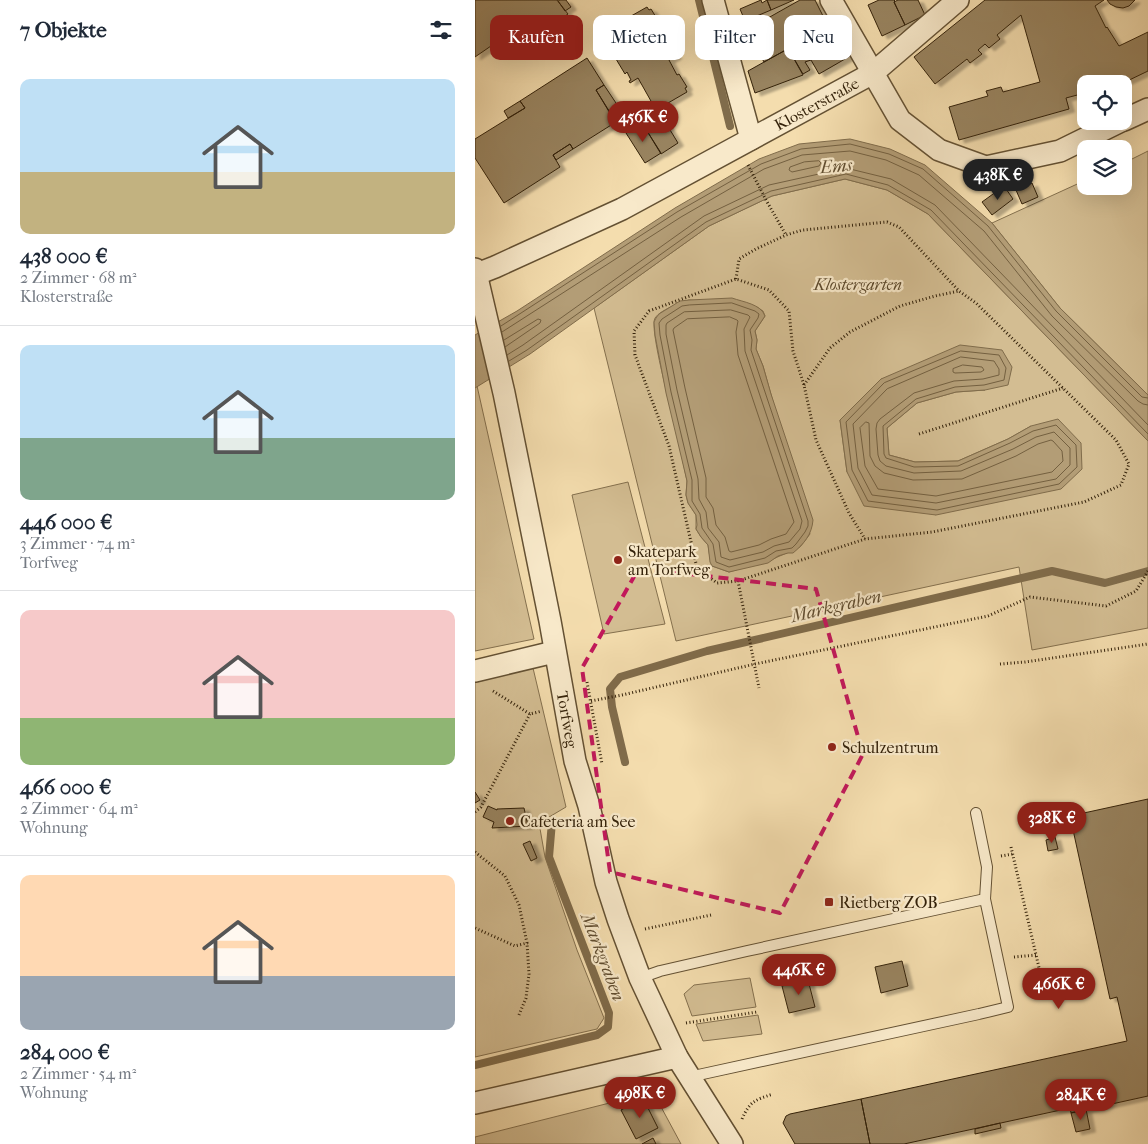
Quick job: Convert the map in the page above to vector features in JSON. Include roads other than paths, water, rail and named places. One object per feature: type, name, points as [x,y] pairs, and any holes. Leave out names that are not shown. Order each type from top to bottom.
[{"type":"street","points":[[713,0],[751,139]]},
{"type":"street","points":[[831,0],[873,73],[958,0]]},
{"type":"street","name":"Klosterstraße","points":[[482,270],[622,209],[873,73],[900,120],[939,150],[986,167],[1060,151],[1104,130]]},
{"type":"street","name":"Klosterstraße","points":[[1132,116],[1148,108]]},
{"type":"street","name":"Torfweg","points":[[482,270],[484,305],[504,393],[550,621],[554,652],[575,761],[589,806],[606,882],[640,978],[677,1057],[733,1144]]},
{"type":"street","points":[[475,671],[554,652]]},
{"type":"street","points":[[475,1104],[677,1057]]},
{"type":"lane","points":[[689,1077],[1008,1007],[985,899],[987,867],[976,813]]},
{"type":"lane","points":[[640,978],[660,971],[985,899]]},
{"type":"water","name":"Ems","points":[[850,139],[890,149],[925,165],[992,223],[1060,308],[1148,395],[1148,441],[928,214],[887,190],[845,179],[772,196],[709,226],[530,354],[475,388],[475,335],[517,311],[675,208],[759,159],[799,144]]},
{"type":"water","points":[[732,298],[756,306],[765,316],[755,331],[756,349],[813,520],[807,538],[793,553],[778,556],[768,563],[729,572],[712,566],[708,545],[696,529],[696,515],[688,503],[686,495],[687,481],[666,393],[654,322],[659,314],[680,301]]},
{"type":"water","points":[[960,345],[1002,350],[1012,367],[1008,385],[985,390],[956,392],[917,403],[887,428],[889,455],[915,462],[958,461],[1008,439],[1031,426],[1058,419],[1081,443],[1082,469],[1061,489],[936,515],[864,506],[847,472],[840,420],[881,379]]},
{"type":"waterway","points":[[699,0],[730,126]]},
{"type":"waterway","name":"Markgraben","points":[[625,762],[612,707],[610,689],[620,677],[707,651],[1052,571],[1105,583],[1148,571]]},
{"type":"waterway","name":"Markgraben","points":[[475,1065],[597,1035],[608,1027],[609,1013],[549,857],[552,822]]},
{"type":"place","name":"Skatepark am Torfweg","points":[[618,560]]},
{"type":"place","name":"Schulzentrum","points":[[832,747]]},
{"type":"place","name":"Cafeteria am See","points":[[510,821]]},
{"type":"place","name":"Rietberg ZOB","points":[[829,902]]},
{"type":"park label","name":"Klostergarten","points":[[858,284]]}]
